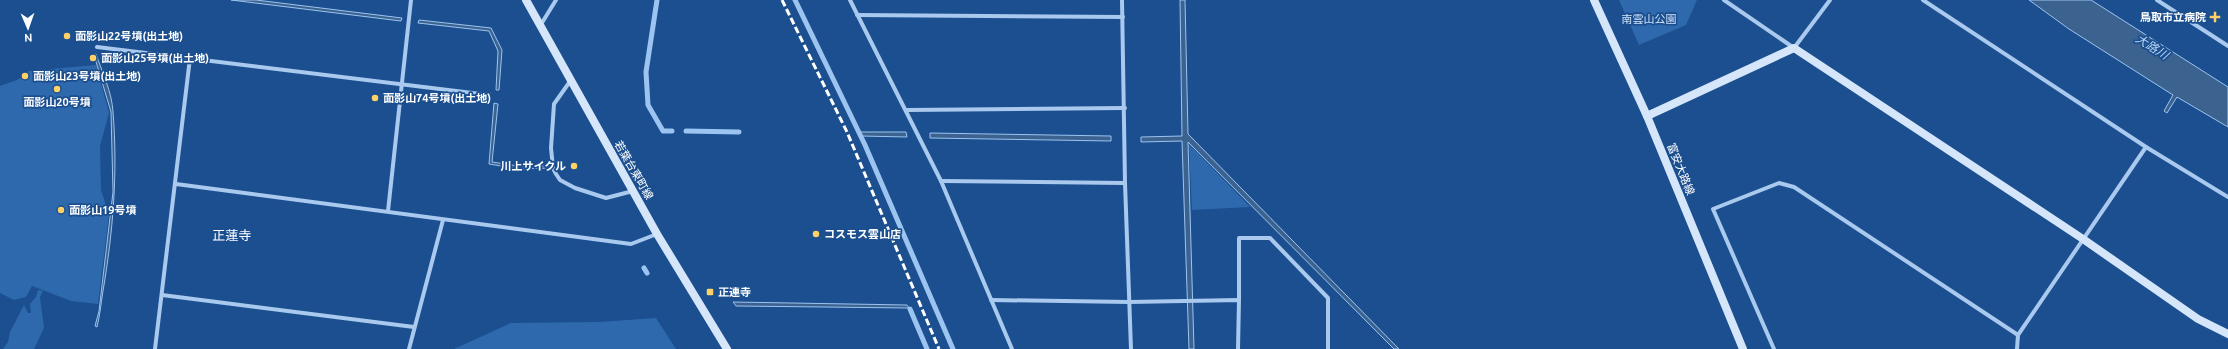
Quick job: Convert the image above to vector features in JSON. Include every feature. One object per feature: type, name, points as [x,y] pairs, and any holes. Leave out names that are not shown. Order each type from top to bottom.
[{"type":"street","points":[[388,211],[411,0]]},
{"type":"street","name":"若葉台東町線","points":[[526,0],[657,234],[727,349]]},
{"type":"street","points":[[540,26],[556,0]]},
{"type":"street","points":[[850,0],[907,110],[941,181],[1012,349]]},
{"type":"street","points":[[1122,0],[1125,183],[1131,349]]},
{"type":"street","name":"富安大路線","points":[[1594,0],[1647,116],[1743,349]]},
{"type":"street","points":[[1724,0],[2083,239],[2198,319],[2228,334]]},
{"type":"street","points":[[1647,116],[1794,48],[1830,0]]},
{"type":"street","points":[[1923,0],[2020,66],[2146,147],[2228,197]]},
{"type":"street","points":[[2156,0],[2228,46]]},
{"type":"street","points":[[857,15],[1123,17]]},
{"type":"street","points":[[97,47],[489,95]]},
{"type":"street","points":[[155,349],[190,58]]},
{"type":"street","points":[[570,80],[554,104],[551,148],[553,168],[556,174],[560,180],[575,188],[606,198],[633,191]]},
{"type":"street","points":[[907,110],[1124,108]]},
{"type":"street","points":[[2017,349],[2018,335],[2146,147]]},
{"type":"street","points":[[941,181],[1125,183]]},
{"type":"street","points":[[1774,349],[1713,209],[1779,182],[1794,187],[2018,335]]},
{"type":"street","points":[[176,184],[631,244],[657,234]]},
{"type":"street","points":[[409,349],[433,263],[443,220]]},
{"type":"street","points":[[1238,349],[1239,238],[1270,238],[1328,298],[1328,349]]},
{"type":"street","points":[[162,295],[414,327]]},
{"type":"street","points":[[991,300],[1129,302],[1238,300]]},
{"type":"green space","name":"南雲山公園","points":[[1619,0],[1697,0],[1686,25],[1639,45]]},
{"type":"green space","points":[[96,65],[109,113],[100,146],[101,190],[109,215],[98,304],[71,301],[32,286],[26,297],[14,300],[0,293],[0,86],[17,80],[29,71]]},
{"type":"green space","points":[[1189,144],[1250,207],[1192,210]]},
{"type":"green space","points":[[38,290],[43,291],[40,297],[44,328],[34,349],[3,349],[8,342],[10,332],[24,305],[28,313],[31,313],[30,304],[36,297]]},
{"type":"green space","points":[[656,318],[676,349],[454,349],[511,323],[599,322]]},
{"type":"water","points":[[231,0],[256,0],[402,18],[401,21]]},
{"type":"water","points":[[1180,0],[1185,0],[1188,134],[1399,349],[1394,349],[1188,142],[1194,349],[1189,349],[1182,141],[1141,142],[1141,137],[1182,136]]},
{"type":"water","name":"大路川","points":[[2029,0],[2091,0],[2228,87],[2228,127],[2177,97],[2167,113],[2164,111],[2173,95],[2069,29]]},
{"type":"water","points":[[419,20],[491,28],[502,50],[499,90],[496,90],[498,51],[489,31],[418,23]]},
{"type":"water","points":[[96,54],[109,90],[112,105],[115,157],[112,224],[107,269],[97,327],[95,326],[99,311],[113,192],[111,112],[94,55]]},
{"type":"water","points":[[494,103],[498,104],[492,162],[518,166],[550,166],[550,168],[519,169],[489,164]]},
{"type":"water","points":[[860,132],[906,132],[907,137],[861,136]]},
{"type":"water","points":[[930,133],[1111,136],[1111,141],[930,138]]},
{"type":"water","points":[[733,302],[907,305],[909,308],[736,306]]},
{"type":"waterway","points":[[657,0],[646,72],[648,105],[663,131],[672,131]]},
{"type":"waterway","points":[[795,0],[865,145],[953,349]]},
{"type":"waterway","points":[[686,131],[739,132]]},
{"type":"waterway","points":[[644,268],[647,273]]},
{"type":"waterway","points":[[910,309],[927,349]]},
{"type":"railway","points":[[782,0],[847,132],[939,349]]},
{"type":"place","name":"鳥取市立病院","points":[[2215,17]]},
{"type":"place","name":"面影山22号墳(出土地)","points":[[67,36]]},
{"type":"place","name":"面影山25号墳(出土地)","points":[[93,58]]},
{"type":"place","name":"面影山23号墳(出土地)","points":[[25,76]]},
{"type":"place","name":"面影山20号墳","points":[[57,89]]},
{"type":"place","name":"面影山74号墳(出土地)","points":[[375,98]]},
{"type":"place","name":"川上サイクル","points":[[574,166]]},
{"type":"place","name":"面影山19号墳","points":[[61,210]]},
{"type":"place","name":"コスモス雲山店","points":[[816,234]]},
{"type":"place","name":"正連寺","points":[[710,292]]},
{"type":"district","name":"正蓮寺","points":[[232,235]]}]
